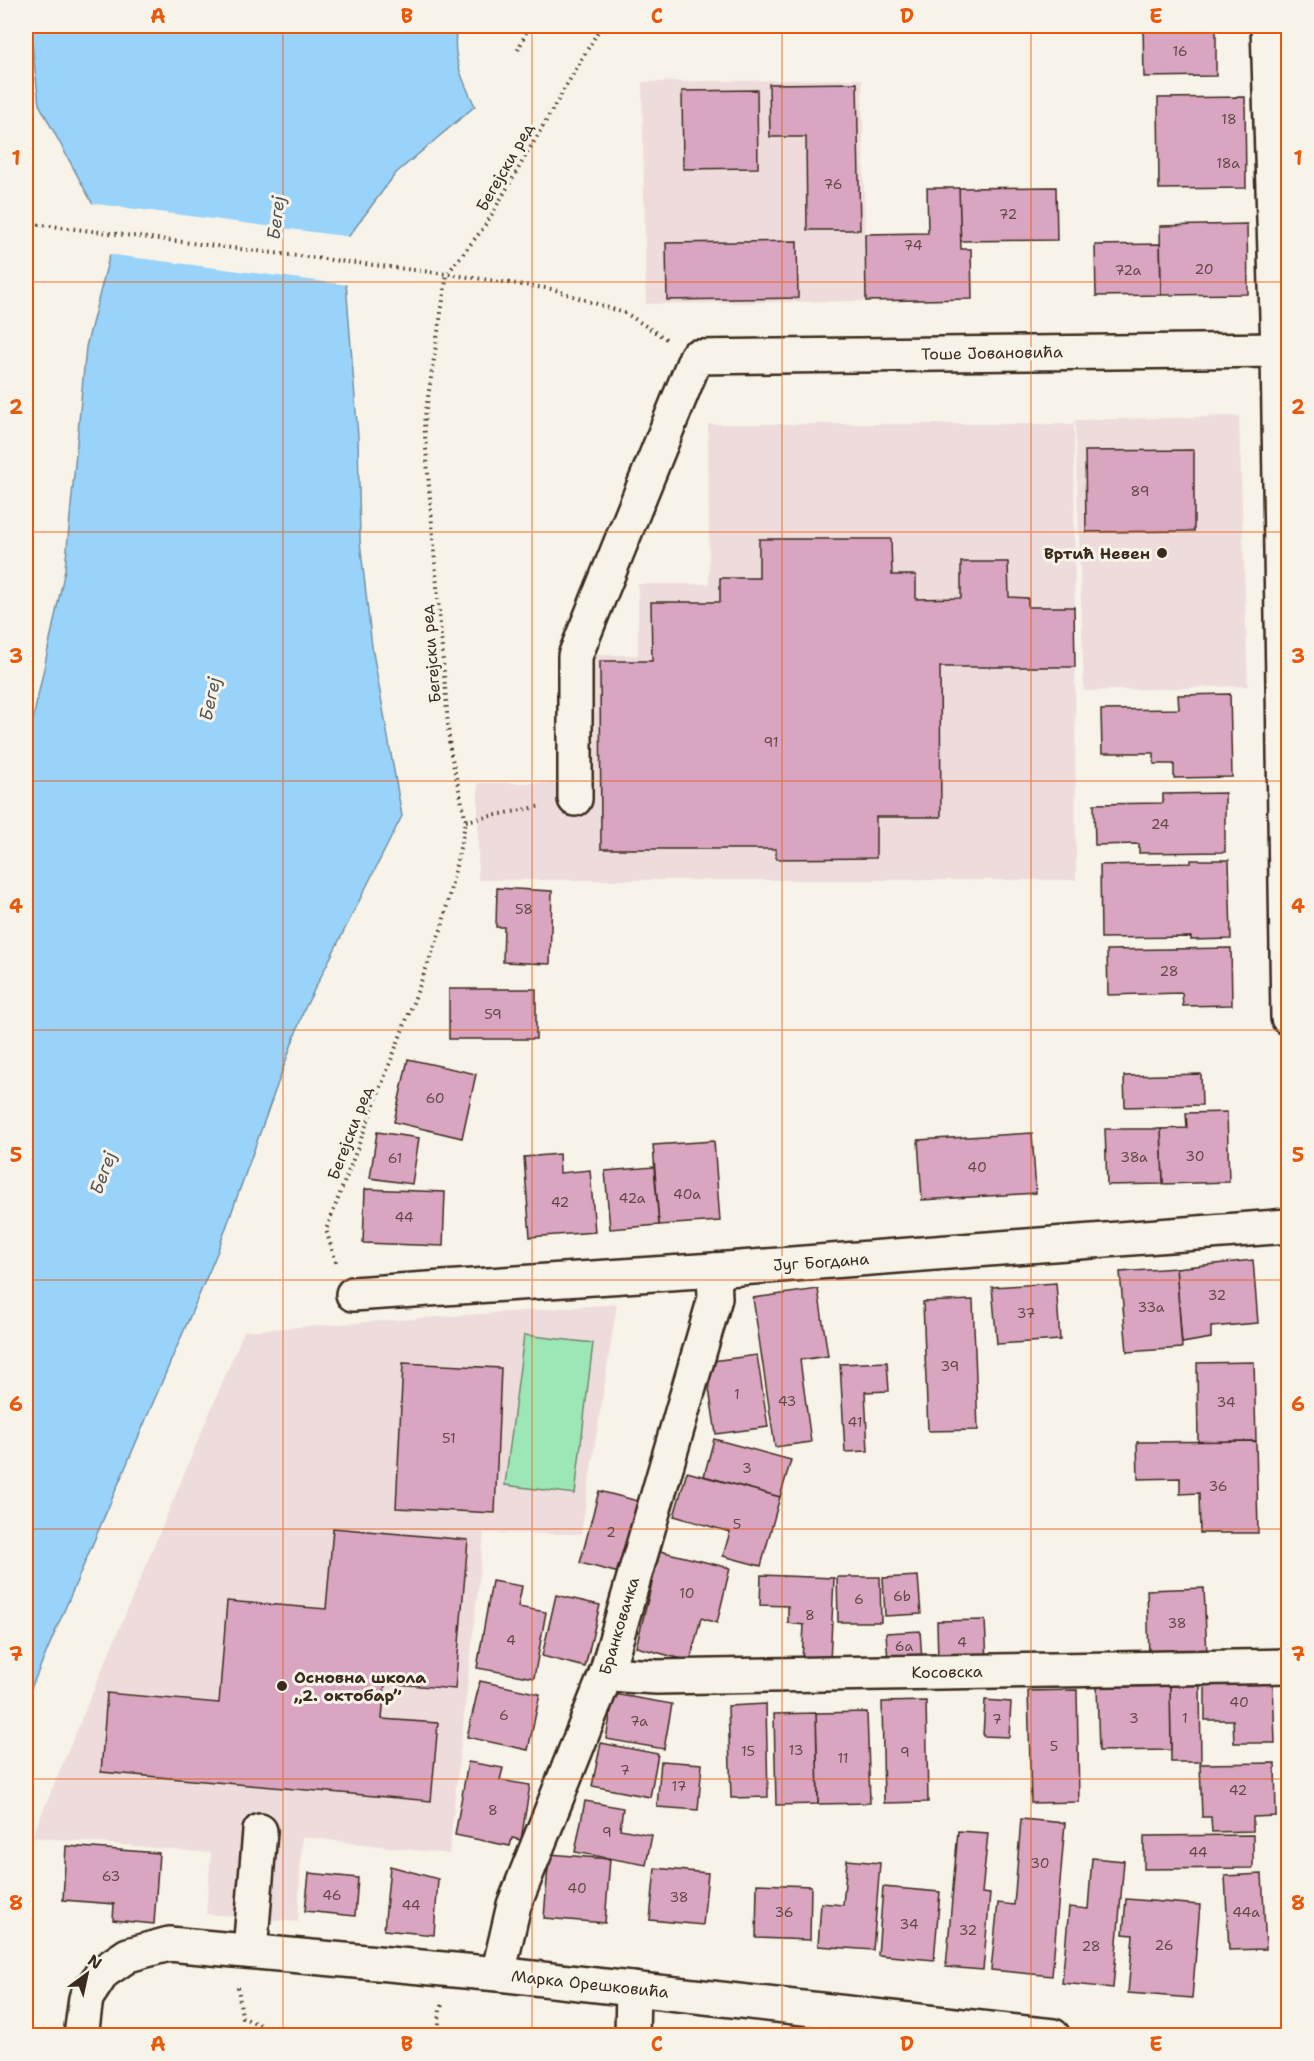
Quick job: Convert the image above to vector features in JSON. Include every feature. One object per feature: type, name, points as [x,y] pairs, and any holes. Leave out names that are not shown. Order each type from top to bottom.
[{"type":"street","points":[[1268,26],[1283,350],[1288,1018]]},
{"type":"street","name":"Тоше Јовановића","points":[[696,357],[1283,350]]},
{"type":"street","points":[[575,799],[575,656],[696,357]]},
{"type":"street","name":"Југ Богдана","points":[[353,1294],[714,1270],[1288,1226]]},
{"type":"street","name":"Бранковачка","points":[[498,1974],[514,1905],[606,1674],[715,1298],[714,1270]]},
{"type":"street","name":"Косовска","points":[[606,1674],[657,1677],[1288,1666]]},
{"type":"street","points":[[250,1952],[260,1831]]},
{"type":"street","name":"Марка Орешковића","points":[[81,2036],[86,1998],[103,1972],[128,1955],[169,1944],[498,1974],[1053,2036]]},
{"type":"street","points":[[632,2036],[633,1989]]},
{"type":"path","points":[[518,50],[529,26]]},
{"type":"path","name":"Бегејски ред","points":[[353,1294],[345,1286],[326,1230],[442,927],[466,821],[450,750],[424,423],[447,274],[485,226],[602,26]]},
{"type":"path","points":[[26,223],[414,272],[447,274],[552,289],[627,314],[696,357]]},
{"type":"path","points":[[466,821],[575,799]]},
{"type":"path","points":[[250,1952],[237,1989],[242,2017],[291,2036]]},
{"type":"path","points":[[438,2036],[440,2009]]},
{"type":"shaded area","points":[[862,79],[866,301],[646,304],[642,82]]},
{"type":"shaded area","name":"Вртић Невен","points":[[1239,416],[1248,686],[1084,691],[1075,420]]},
{"type":"shaded area","points":[[708,424],[1074,424],[1076,880],[478,880],[478,783],[576,783],[576,655],[638,655],[638,584],[709,584]]},
{"type":"shaded area","name":"Основна школа „2. октобар”","points":[[617,1304],[581,1534],[484,1533],[449,1854],[302,1837],[298,1922],[206,1914],[211,1853],[32,1837],[244,1331]]},
{"type":"green space","points":[[524,1335],[593,1343],[575,1494],[505,1485]]},
{"type":"water","name":"Бегеј","points":[[30,26],[457,26],[455,47],[457,57],[462,77],[475,106],[396,173],[343,244],[358,437],[360,541],[372,647],[402,816],[304,1010],[217,1253],[26,1700],[26,752],[65,570],[86,347],[113,242],[39,104]]},
{"type":"pier","points":[[89,203],[351,237],[346,245],[349,285],[107,254],[110,242]]},
{"type":"building","points":[[1143,26],[1216,26],[1216,76],[1144,77]]},
{"type":"building","points":[[857,83],[860,230],[807,230],[806,137],[770,137],[769,84]]},
{"type":"building","points":[[757,90],[758,168],[683,169],[682,91]]},
{"type":"building","points":[[1245,97],[1246,188],[1159,189],[1158,98]]},
{"type":"building","points":[[1056,187],[1057,240],[960,241],[959,188]]},
{"type":"building","points":[[927,188],[959,188],[961,249],[971,249],[972,299],[866,301],[865,234],[928,233]]},
{"type":"building","points":[[1247,224],[1248,294],[1161,295],[1160,226]]},
{"type":"building","points":[[797,241],[798,298],[667,300],[666,243]]},
{"type":"building","points":[[1160,244],[1161,295],[1096,296],[1095,245]]},
{"type":"building","points":[[1194,450],[1194,531],[1086,532],[1085,451]]},
{"type":"building","points":[[759,539],[891,539],[892,575],[916,575],[916,599],[961,598],[961,562],[1008,562],[1009,597],[1028,598],[1028,607],[1074,607],[1075,667],[940,667],[941,817],[876,817],[876,858],[776,859],[776,849],[601,849],[600,661],[652,661],[651,602],[720,602],[720,578],[759,578]]},
{"type":"building","points":[[1230,694],[1232,777],[1174,778],[1174,764],[1154,764],[1154,753],[1102,753],[1101,710],[1179,709],[1178,695]]},
{"type":"building","points":[[1225,793],[1225,852],[1139,853],[1139,844],[1095,845],[1094,804],[1163,803],[1163,794]]},
{"type":"building","points":[[1191,860],[1229,860],[1231,939],[1101,938],[1100,865],[1191,863]]},
{"type":"building","points":[[497,888],[552,891],[550,964],[503,962],[504,927],[496,927]]},
{"type":"building","points":[[1231,948],[1232,1005],[1183,1006],[1182,993],[1108,995],[1107,950]]},
{"type":"building","points":[[449,989],[536,989],[536,1039],[449,1039]]},
{"type":"building","points":[[408,1059],[476,1074],[462,1138],[394,1122]]},
{"type":"building","points":[[1201,1074],[1202,1105],[1125,1107],[1124,1076]]},
{"type":"building","points":[[1227,1112],[1229,1182],[1163,1184],[1161,1129],[1187,1128],[1186,1113]]},
{"type":"building","points":[[1105,1129],[1161,1129],[1163,1184],[1107,1185]]},
{"type":"building","points":[[377,1132],[419,1138],[412,1184],[370,1178]]},
{"type":"building","points":[[1032,1133],[1036,1193],[922,1200],[918,1140]]},
{"type":"building","points":[[714,1141],[720,1221],[659,1225],[653,1145]]},
{"type":"building","points":[[559,1154],[560,1173],[590,1170],[595,1232],[530,1237],[524,1157]]},
{"type":"building","points":[[654,1167],[659,1225],[610,1229],[605,1171]]},
{"type":"building","points":[[365,1189],[445,1192],[443,1246],[363,1243]]},
{"type":"building","points":[[1253,1260],[1258,1323],[1211,1327],[1211,1338],[1182,1343],[1176,1268]]},
{"type":"building","points":[[1176,1268],[1182,1348],[1127,1352],[1120,1272]]},
{"type":"building","points":[[1056,1283],[1060,1340],[997,1344],[992,1287]]},
{"type":"building","points":[[818,1289],[828,1356],[800,1360],[811,1442],[775,1447],[753,1298]]},
{"type":"building","points":[[973,1300],[978,1430],[928,1431],[923,1302]]},
{"type":"building","points":[[757,1355],[768,1427],[716,1434],[705,1362]]},
{"type":"building","points":[[887,1362],[889,1391],[865,1392],[868,1451],[845,1452],[840,1364]]},
{"type":"building","points":[[1254,1362],[1256,1441],[1198,1442],[1197,1363]]},
{"type":"building","points":[[403,1363],[501,1368],[495,1513],[396,1508]]},
{"type":"building","points":[[714,1439],[791,1460],[780,1497],[704,1476]]},
{"type":"building","points":[[1256,1441],[1258,1533],[1200,1533],[1199,1493],[1180,1494],[1180,1478],[1138,1479],[1137,1442]]},
{"type":"building","points":[[687,1472],[780,1497],[761,1566],[723,1556],[730,1532],[674,1516]]},
{"type":"building","points":[[599,1491],[642,1502],[623,1574],[580,1563]]},
{"type":"building","points":[[333,1528],[468,1540],[455,1689],[385,1683],[382,1719],[438,1723],[431,1801],[101,1772],[107,1693],[219,1703],[227,1601],[326,1609]]},
{"type":"building","points":[[660,1551],[730,1568],[717,1623],[701,1618],[690,1661],[636,1647]]},
{"type":"building","points":[[761,1575],[834,1578],[830,1662],[802,1661],[804,1625],[788,1623],[788,1606],[760,1605]]},
{"type":"building","points":[[918,1576],[921,1614],[885,1616],[883,1578]]},
{"type":"building","points":[[837,1577],[880,1577],[881,1622],[838,1622]]},
{"type":"building","points":[[492,1581],[522,1586],[518,1607],[546,1612],[534,1678],[477,1668]]},
{"type":"building","points":[[1204,1588],[1207,1655],[1149,1657],[1147,1590]]},
{"type":"building","points":[[556,1595],[600,1605],[585,1667],[542,1656]]},
{"type":"building","points":[[985,1620],[987,1662],[938,1663],[937,1621]]},
{"type":"building","points":[[920,1631],[922,1660],[888,1661],[886,1633]]},
{"type":"building","points":[[480,1681],[540,1694],[528,1750],[467,1737]]},
{"type":"building","points":[[1273,1683],[1275,1743],[1234,1743],[1233,1720],[1205,1720],[1205,1684]]},
{"type":"building","points":[[1200,1685],[1201,1762],[1171,1762],[1170,1686]]},
{"type":"building","points":[[1170,1686],[1171,1750],[1099,1751],[1097,1687]]},
{"type":"building","points":[[1077,1690],[1079,1802],[1031,1803],[1028,1691]]},
{"type":"building","points":[[614,1694],[672,1704],[664,1749],[606,1739]]},
{"type":"building","points":[[985,1700],[1011,1702],[1009,1737],[983,1736]]},
{"type":"building","points":[[926,1701],[928,1802],[884,1803],[882,1702]]},
{"type":"building","points":[[766,1704],[768,1797],[731,1798],[728,1706]]},
{"type":"building","points":[[867,1712],[870,1803],[818,1804],[816,1713]]},
{"type":"building","points":[[816,1713],[818,1804],[776,1805],[774,1714]]},
{"type":"building","points":[[601,1743],[658,1754],[650,1797],[592,1786]]},
{"type":"building","points":[[661,1761],[702,1764],[698,1810],[657,1807]]},
{"type":"building","points":[[468,1762],[503,1768],[500,1780],[530,1785],[521,1840],[512,1838],[510,1846],[455,1835]]},
{"type":"building","points":[[1275,1763],[1276,1816],[1253,1817],[1253,1831],[1212,1832],[1211,1817],[1202,1817],[1200,1764]]},
{"type":"building","points":[[585,1801],[623,1808],[620,1829],[652,1835],[646,1865],[575,1852]]},
{"type":"building","points":[[1021,1819],[1065,1823],[1052,1976],[991,1970],[998,1903],[1014,1905]]},
{"type":"building","points":[[958,1831],[988,1833],[982,1893],[990,1894],[983,1970],[946,1967]]},
{"type":"building","points":[[1253,1835],[1253,1868],[1144,1869],[1144,1836]]},
{"type":"building","points":[[66,1846],[159,1853],[154,1924],[113,1920],[114,1904],[63,1900]]},
{"type":"building","points":[[549,1854],[610,1859],[605,1923],[544,1918]]},
{"type":"building","points":[[1092,1858],[1124,1861],[1113,1988],[1062,1983],[1069,1907],[1088,1909]]},
{"type":"building","points":[[847,1860],[880,1863],[873,1950],[818,1946],[821,1903],[843,1905]]},
{"type":"building","points":[[390,1866],[438,1879],[434,1935],[384,1930]]},
{"type":"building","points":[[655,1868],[708,1873],[703,1925],[650,1920]]},
{"type":"building","points":[[309,1873],[358,1878],[355,1916],[305,1911]]},
{"type":"building","points":[[1262,1874],[1266,1949],[1229,1950],[1225,1876]]},
{"type":"building","points":[[757,1884],[811,1886],[810,1940],[756,1938]]},
{"type":"building","points":[[883,1887],[940,1892],[934,1960],[878,1955]]},
{"type":"building","points":[[1126,1899],[1200,1905],[1192,1998],[1128,1993],[1133,1935],[1123,1934]]},
{"type":"place","name":"Вртић Невен","points":[[1162,553]]},
{"type":"place","name":"Основна школа „2. октобар”","points":[[282,1686]]}]
